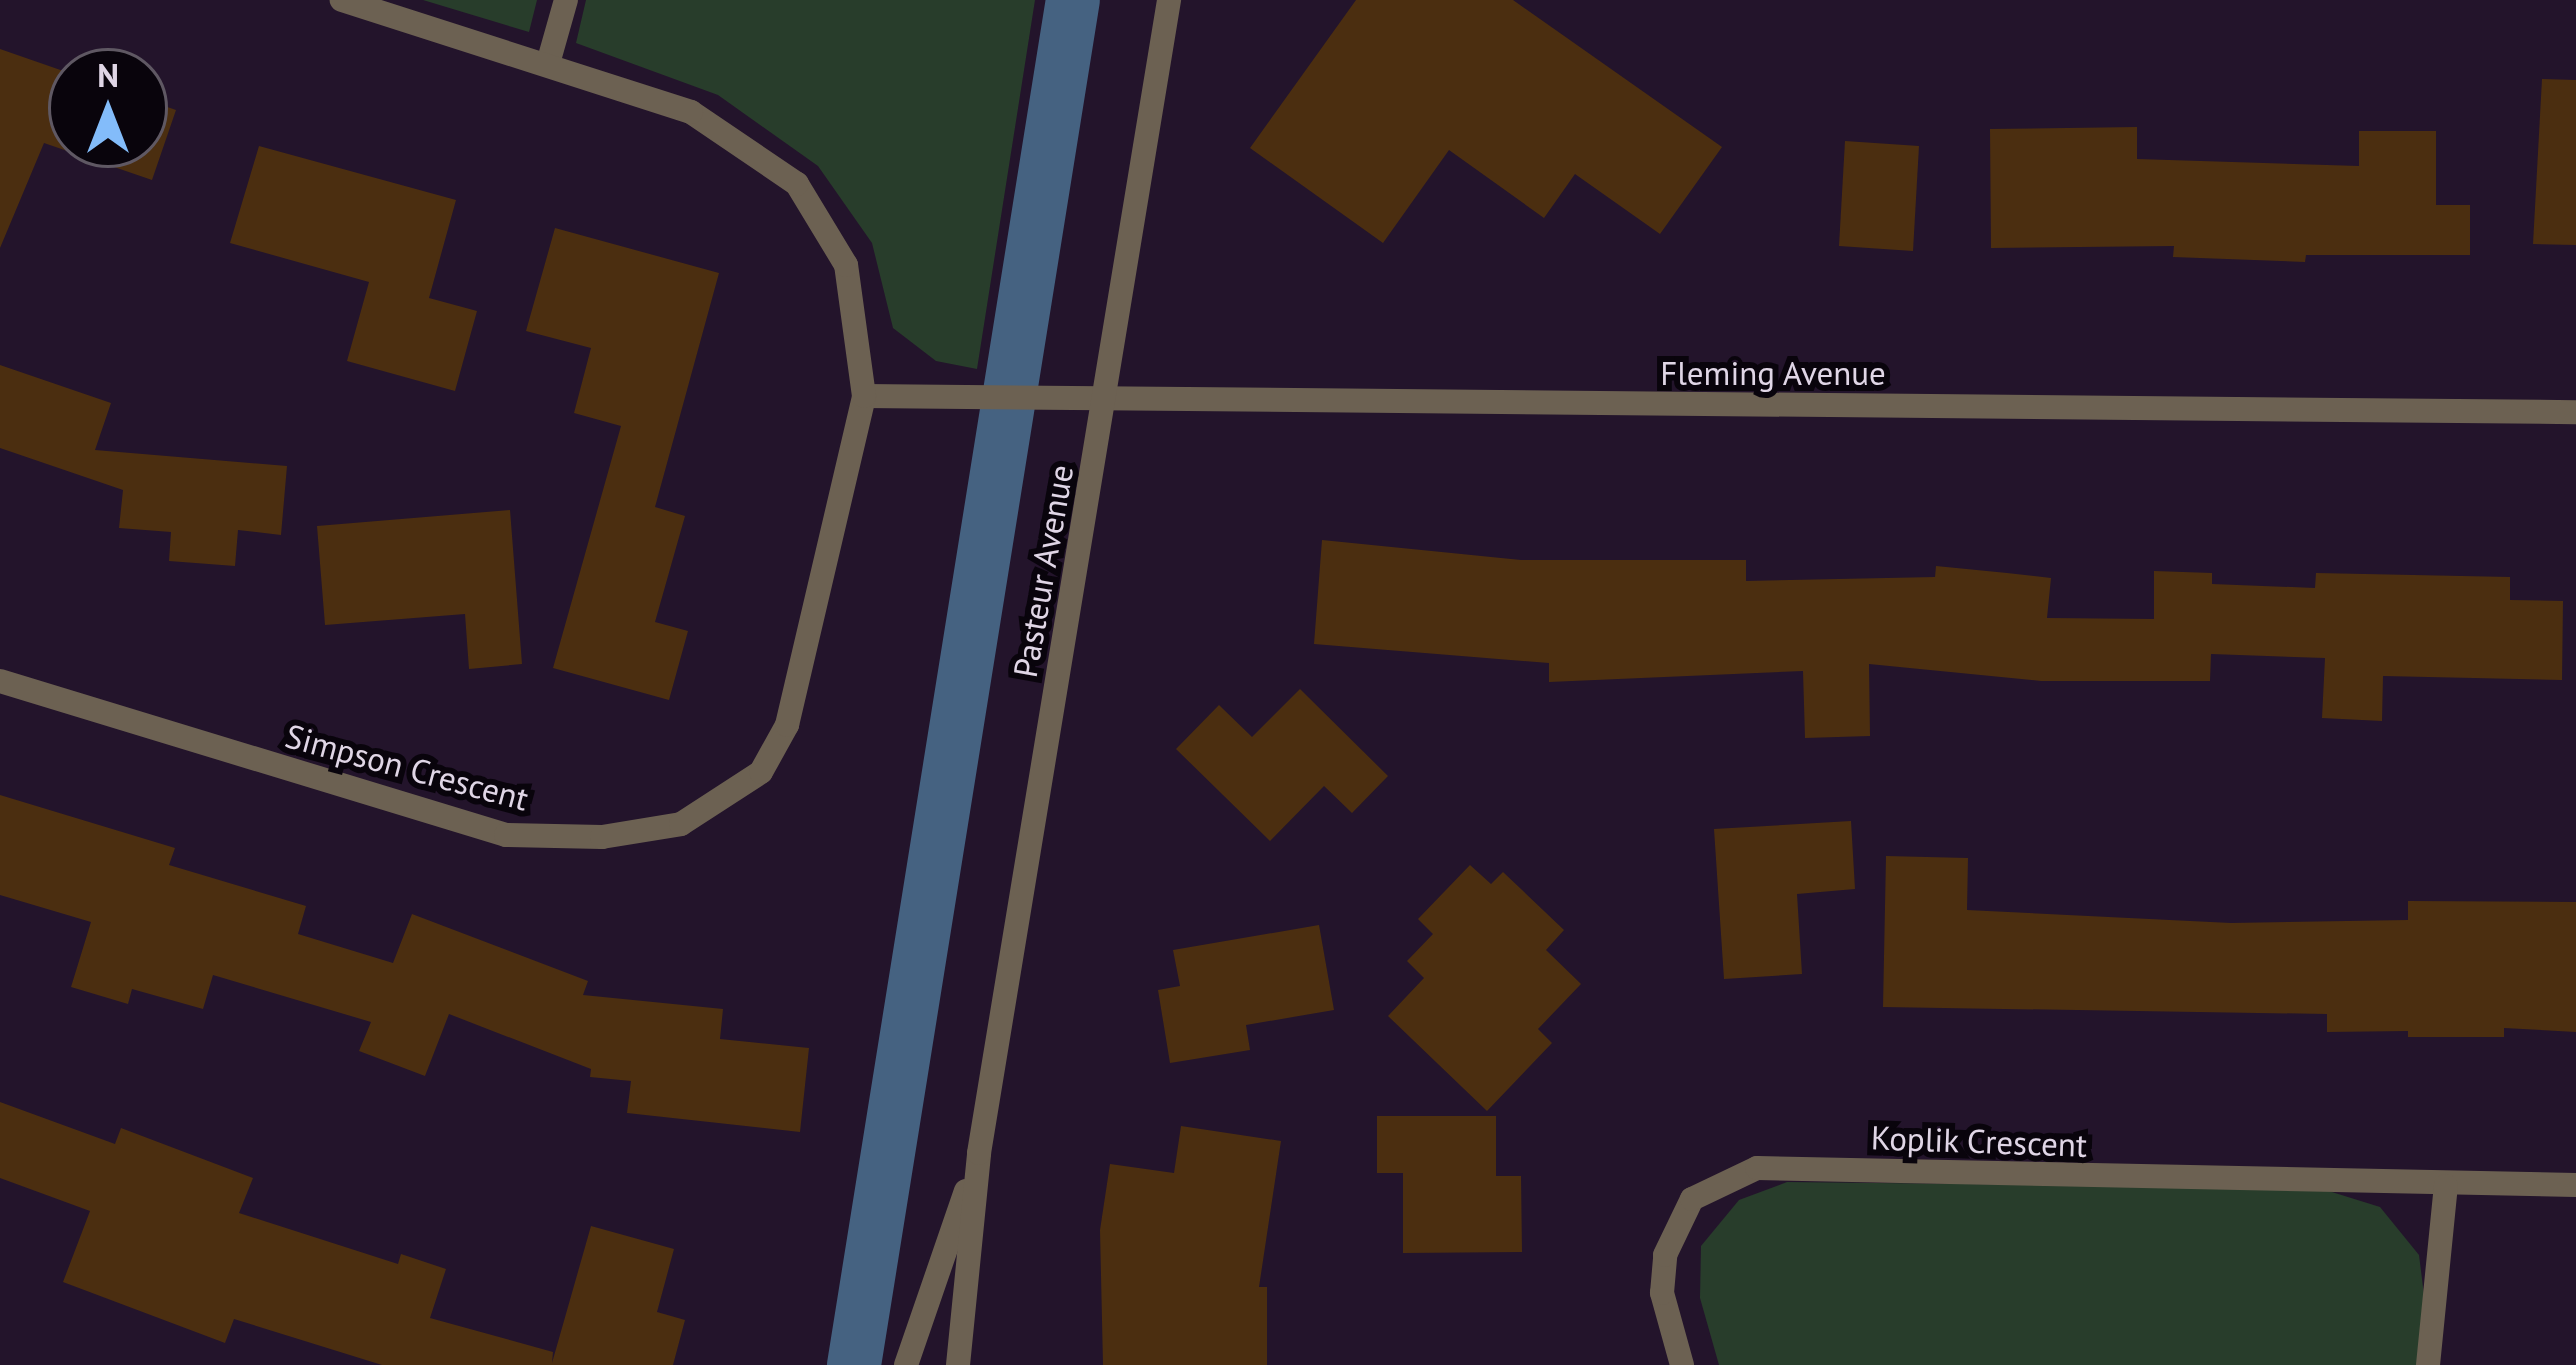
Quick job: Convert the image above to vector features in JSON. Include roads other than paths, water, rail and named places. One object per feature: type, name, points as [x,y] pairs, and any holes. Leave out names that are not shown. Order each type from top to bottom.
[{"type":"street","points":[[342,0],[549,60],[691,112],[797,184],[846,265],[864,396]]},
{"type":"street","points":[[549,60],[566,0]]},
{"type":"street","name":"Pasteur Avenue","points":[[958,1365],[979,1153],[1169,0]]},
{"type":"street","name":"Fleming Avenue","points":[[864,396],[2576,412]]},
{"type":"street","name":"Simpson Crescent","points":[[0,681],[506,836],[602,837],[680,824],[760,772],[787,725],[864,396]]},
{"type":"street","name":"Pasteur Avenue","points":[[906,1365],[979,1153]]},
{"type":"street","name":"Koplik Crescent","points":[[1682,1365],[1662,1293],[1664,1255],[1692,1199],[1757,1168],[2446,1186],[2576,1185]]},
{"type":"street","points":[[2428,1365],[2446,1186]]},
{"type":"waterway","points":[[854,1365],[1073,0]]}]
